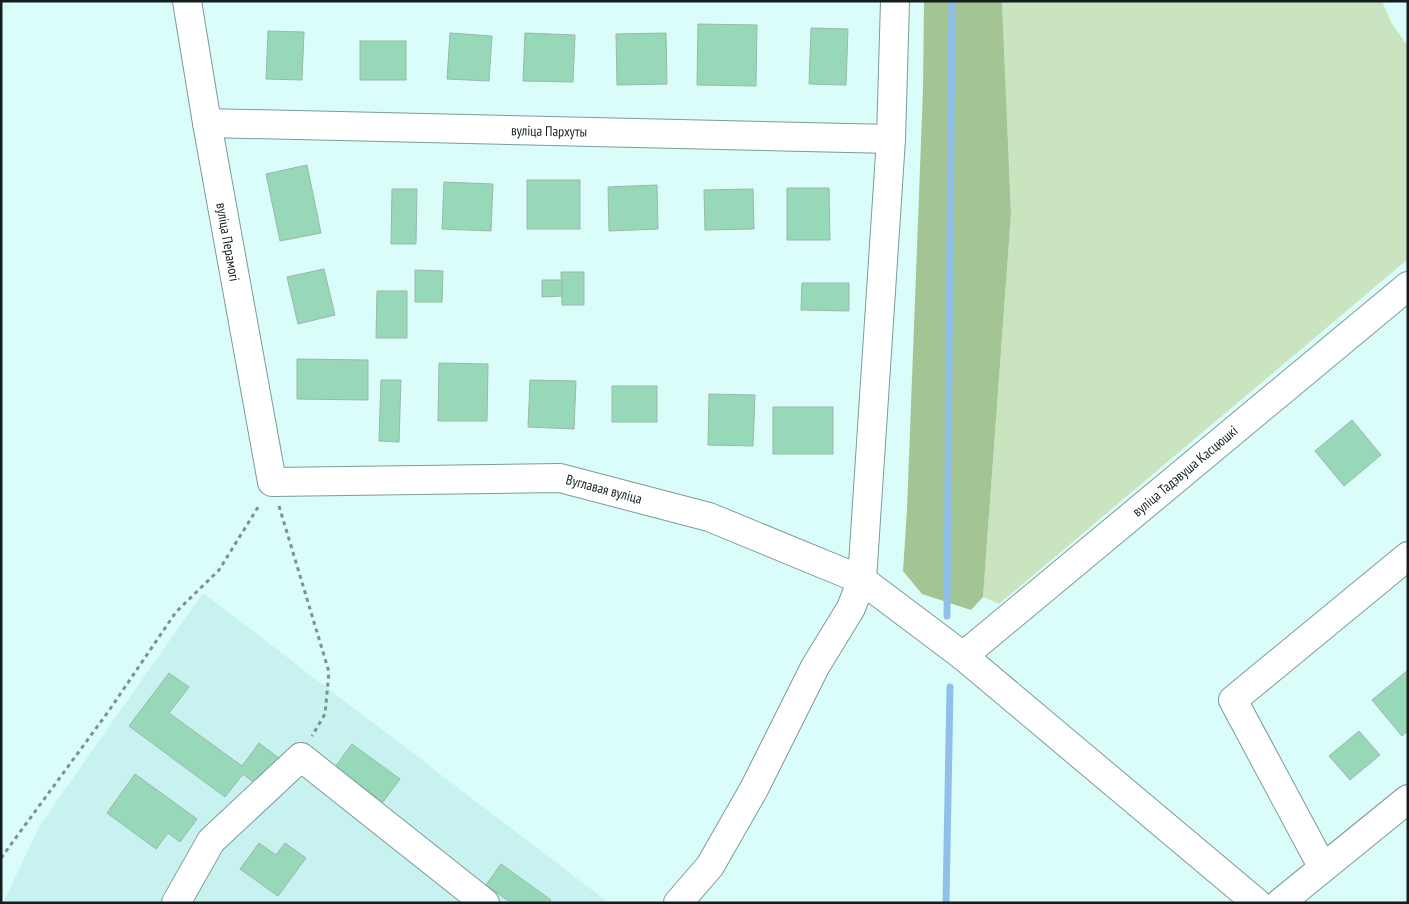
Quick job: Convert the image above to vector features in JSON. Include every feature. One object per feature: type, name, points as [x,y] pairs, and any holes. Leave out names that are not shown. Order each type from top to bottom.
[{"type":"street","name":"вуліца Перамогі","points":[[187,1],[207,123],[272,482]]},
{"type":"street","points":[[678,903],[710,866],[754,789],[815,668],[851,608],[862,580],[891,139],[895,1]]},
{"type":"street","name":"вуліца Пархуты","points":[[207,123],[891,139]]},
{"type":"street","name":"вуліца Тадэвуша Касцюшкі","points":[[962,656],[1408,286]]},
{"type":"street","name":"Вуглавая вуліца","points":[[272,482],[560,478],[709,517],[862,580],[962,656],[1257,903]]},
{"type":"street","points":[[1323,868],[1233,700],[1408,556]]},
{"type":"street","points":[[176,903],[211,841],[301,757],[485,903]]},
{"type":"street","points":[[1280,903],[1408,798]]},
{"type":"path","points":[[272,482],[329,672],[325,714],[301,757]]},
{"type":"path","points":[[1,858],[108,712],[176,612],[219,570],[272,482]]},
{"type":"shaded area","points":[[203,593],[609,903],[3,903],[40,825]]},
{"type":"green space","points":[[924,1],[1002,1],[1011,214],[983,597],[971,610],[922,594],[903,571],[923,89]]},
{"type":"green space","points":[[1002,1],[1382,1],[1392,24],[1408,46],[1408,259],[999,604],[983,597],[1011,214]]},
{"type":"building","points":[[698,24],[757,25],[756,86],[697,85]]},
{"type":"building","points":[[811,28],[848,29],[846,85],[809,84]]},
{"type":"building","points":[[268,31],[304,32],[302,80],[266,79]]},
{"type":"building","points":[[450,33],[492,36],[489,81],[447,79]]},
{"type":"building","points":[[525,33],[575,35],[573,82],[523,81]]},
{"type":"building","points":[[666,33],[667,84],[617,85],[616,34]]},
{"type":"building","points":[[360,41],[406,41],[406,80],[360,80]]},
{"type":"building","points":[[307,165],[321,233],[280,241],[266,174]]},
{"type":"building","points":[[527,180],[580,180],[580,229],[527,229]]},
{"type":"building","points":[[444,182],[493,184],[491,231],[442,229]]},
{"type":"building","points":[[657,185],[658,229],[609,231],[608,187]]},
{"type":"building","points":[[787,188],[829,188],[830,240],[787,240]]},
{"type":"building","points":[[392,189],[417,189],[416,244],[391,244]]},
{"type":"building","points":[[753,189],[754,229],[705,230],[704,190]]},
{"type":"building","points":[[324,269],[335,315],[298,324],[287,277]]},
{"type":"building","points":[[415,270],[443,271],[442,302],[415,302]]},
{"type":"building","points":[[561,272],[584,272],[584,305],[562,305]]},
{"type":"building","points":[[542,280],[562,280],[562,296],[542,297]]},
{"type":"building","points":[[802,283],[849,283],[849,311],[801,310]]},
{"type":"building","points":[[377,291],[407,291],[407,338],[376,338]]},
{"type":"building","points":[[297,359],[368,360],[368,400],[297,399]]},
{"type":"building","points":[[439,363],[488,364],[487,421],[438,421]]},
{"type":"building","points":[[381,380],[401,380],[399,442],[379,441]]},
{"type":"building","points":[[530,380],[576,381],[574,429],[528,427]]},
{"type":"building","points":[[612,386],[657,386],[657,422],[612,422]]},
{"type":"building","points":[[709,394],[755,395],[753,446],[708,445]]},
{"type":"building","points":[[773,407],[833,407],[833,454],[773,454]]},
{"type":"building","points":[[1352,420],[1381,455],[1344,486],[1315,451]]},
{"type":"building","points":[[1408,670],[1408,731],[1402,736],[1372,700]]},
{"type":"building","points":[[169,673],[189,687],[169,713],[242,766],[259,743],[279,758],[258,786],[243,774],[225,797],[129,726]]},
{"type":"building","points":[[1359,731],[1380,755],[1350,780],[1329,756]]},
{"type":"building","points":[[352,744],[400,779],[383,802],[335,767]]},
{"type":"building","points":[[135,774],[197,819],[180,842],[168,833],[156,849],[107,813]]},
{"type":"building","points":[[259,843],[276,855],[285,843],[306,858],[278,896],[240,869]]},
{"type":"building","points":[[501,864],[551,900],[549,903],[511,903],[486,885]]},
{"type":"waterway","points":[[947,616],[952,1]]},
{"type":"waterway","points":[[946,903],[950,687]]}]
